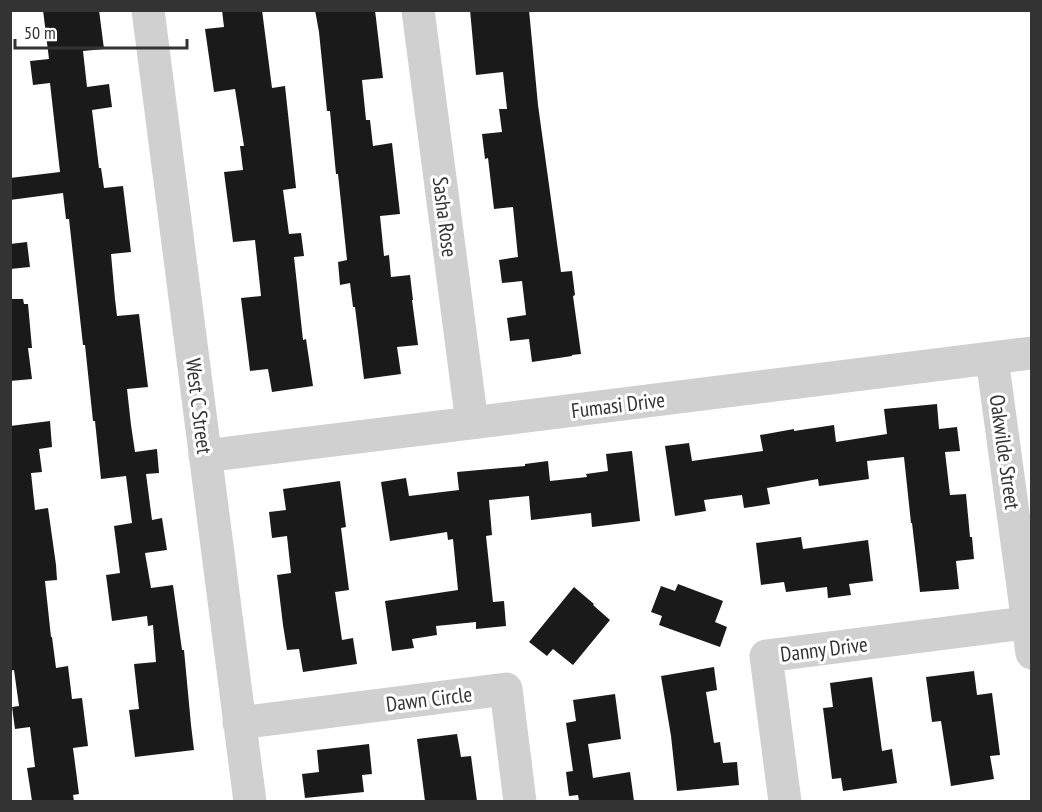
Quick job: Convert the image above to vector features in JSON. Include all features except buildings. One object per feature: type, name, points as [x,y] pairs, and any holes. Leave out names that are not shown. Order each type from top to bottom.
[{"type":"street","name":"West C Street","points":[[148,10],[250,801]]},
{"type":"street","name":"Sasha Rose","points":[[418,10],[472,423]]},
{"type":"street","name":"Fumasi Drive","points":[[205,456],[1032,353]]},
{"type":"street","name":"Oakwilde Street","points":[[992,358],[1030,633]]},
{"type":"street","name":"Danny Drive","points":[[785,801],[766,656],[1030,633]]},
{"type":"street","name":"Dawn Circle","points":[[239,723],[506,689],[520,801]]}]
